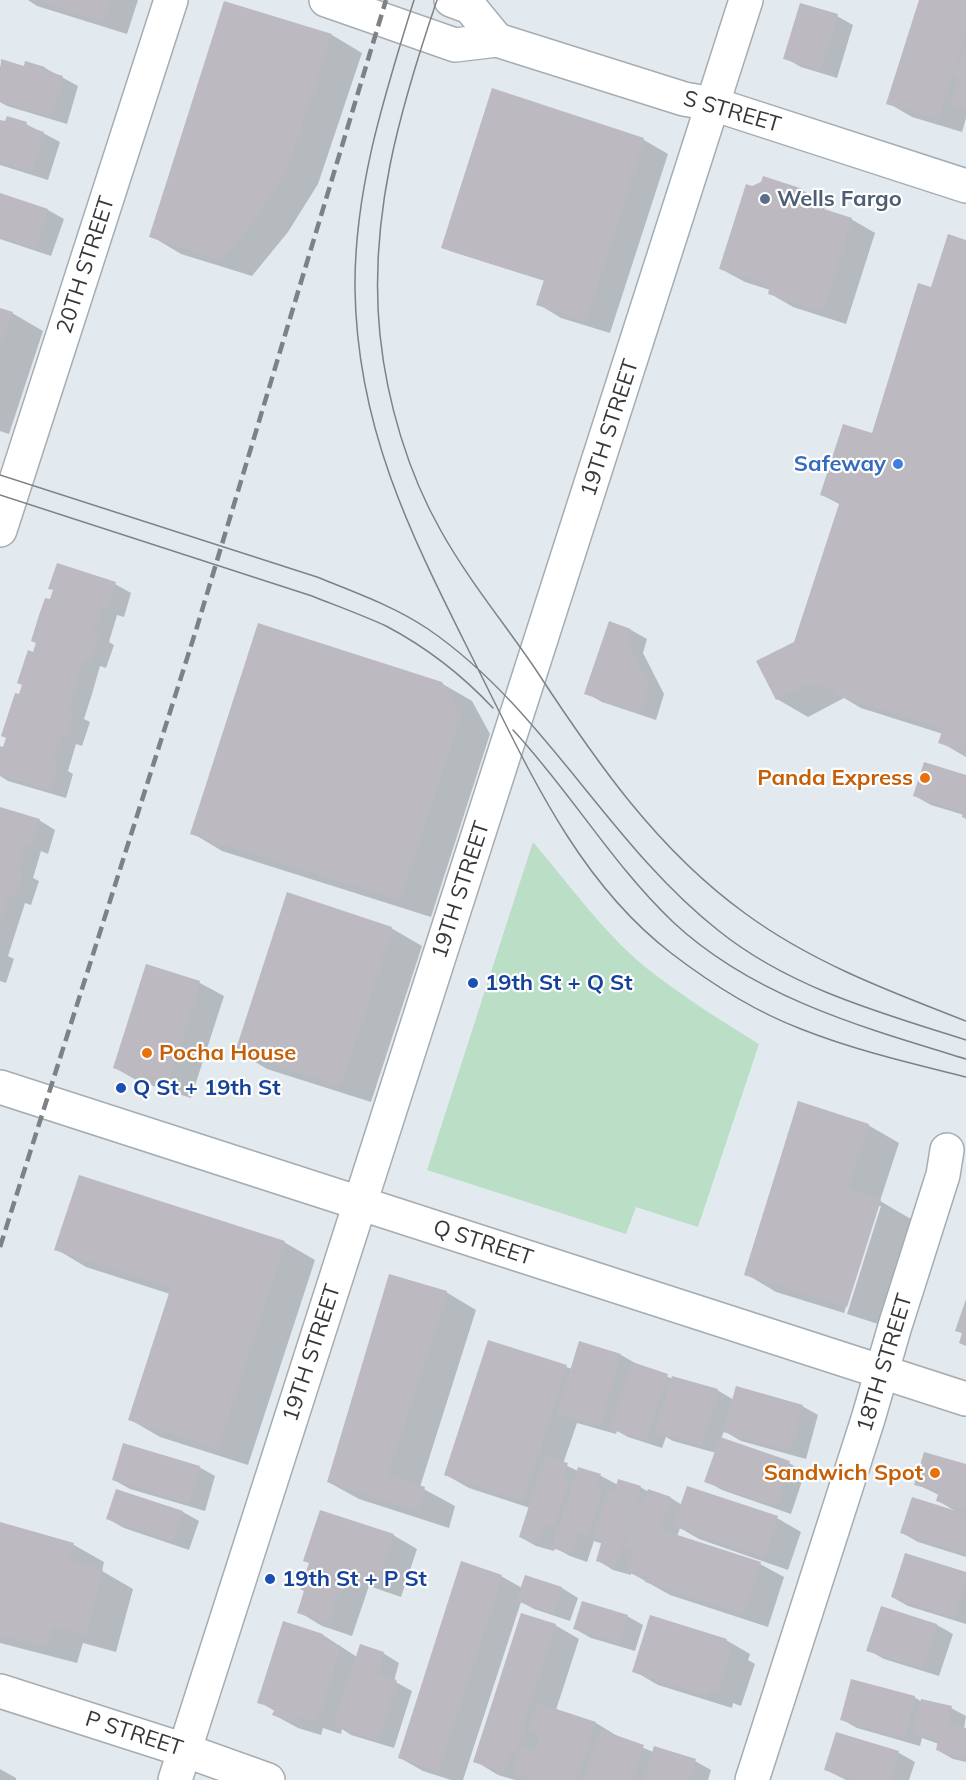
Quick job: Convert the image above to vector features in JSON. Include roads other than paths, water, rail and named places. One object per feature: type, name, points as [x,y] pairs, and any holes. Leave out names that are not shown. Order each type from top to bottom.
[{"type":"main road","name":"20TH STREET","points":[[3,513],[11,460],[171,0]]},
{"type":"main road","name":"S STREET","points":[[326,0],[455,45],[497,40],[684,99],[713,104],[966,186]]},
{"type":"main road","points":[[451,0],[470,7],[497,40]]},
{"type":"main road","name":"19TH STREET","points":[[179,1765],[746,0]]},
{"type":"main road","name":"Q STREET","points":[[0,1087],[966,1399]]},
{"type":"main road","name":"18TH STREET","points":[[752,1780],[868,1419],[943,1175],[947,1150]]},
{"type":"main road","name":"P STREET","points":[[0,1691],[179,1765],[268,1780]]},
{"type":"tram line","points":[[414,0],[382,106],[366,178],[356,252],[355,289],[358,343],[379,443],[395,490],[435,583],[520,752],[561,826],[584,861],[639,925],[686,964],[749,1005],[801,1029],[862,1050],[966,1077]]},
{"type":"tram line","points":[[437,0],[411,82],[390,164],[383,206],[377,291],[380,335],[388,386],[409,461],[429,509],[463,567],[581,737],[630,802],[684,862],[746,914],[798,947],[852,975],[966,1021]]},
{"type":"tram line","points":[[0,475],[317,577],[402,613],[428,629],[470,661],[507,698],[643,858],[679,896],[719,931],[776,968],[837,997],[966,1040]]},
{"type":"tram line","points":[[0,495],[312,596],[377,622],[415,643],[443,663],[493,708]]},
{"type":"tram line","points":[[513,730],[534,753],[651,900],[704,948],[738,971],[811,1007],[888,1035],[966,1059]]},
{"type":"railway","points":[[0,1247],[197,627],[386,0]]},
{"type":"place","name":"Wells Fargo","points":[[765,199]]},
{"type":"place","name":"Safeway","points":[[898,464]]},
{"type":"place","name":"Panda Express","points":[[925,778]]},
{"type":"place","name":"19th St + Q St","points":[[473,983]]},
{"type":"place","name":"Pocha House","points":[[147,1053]]},
{"type":"place","name":"Q St + 19th St","points":[[121,1088]]},
{"type":"place","name":"Sandwich Spot","points":[[935,1473]]},
{"type":"place","name":"19th St + P St","points":[[270,1579]]}]
